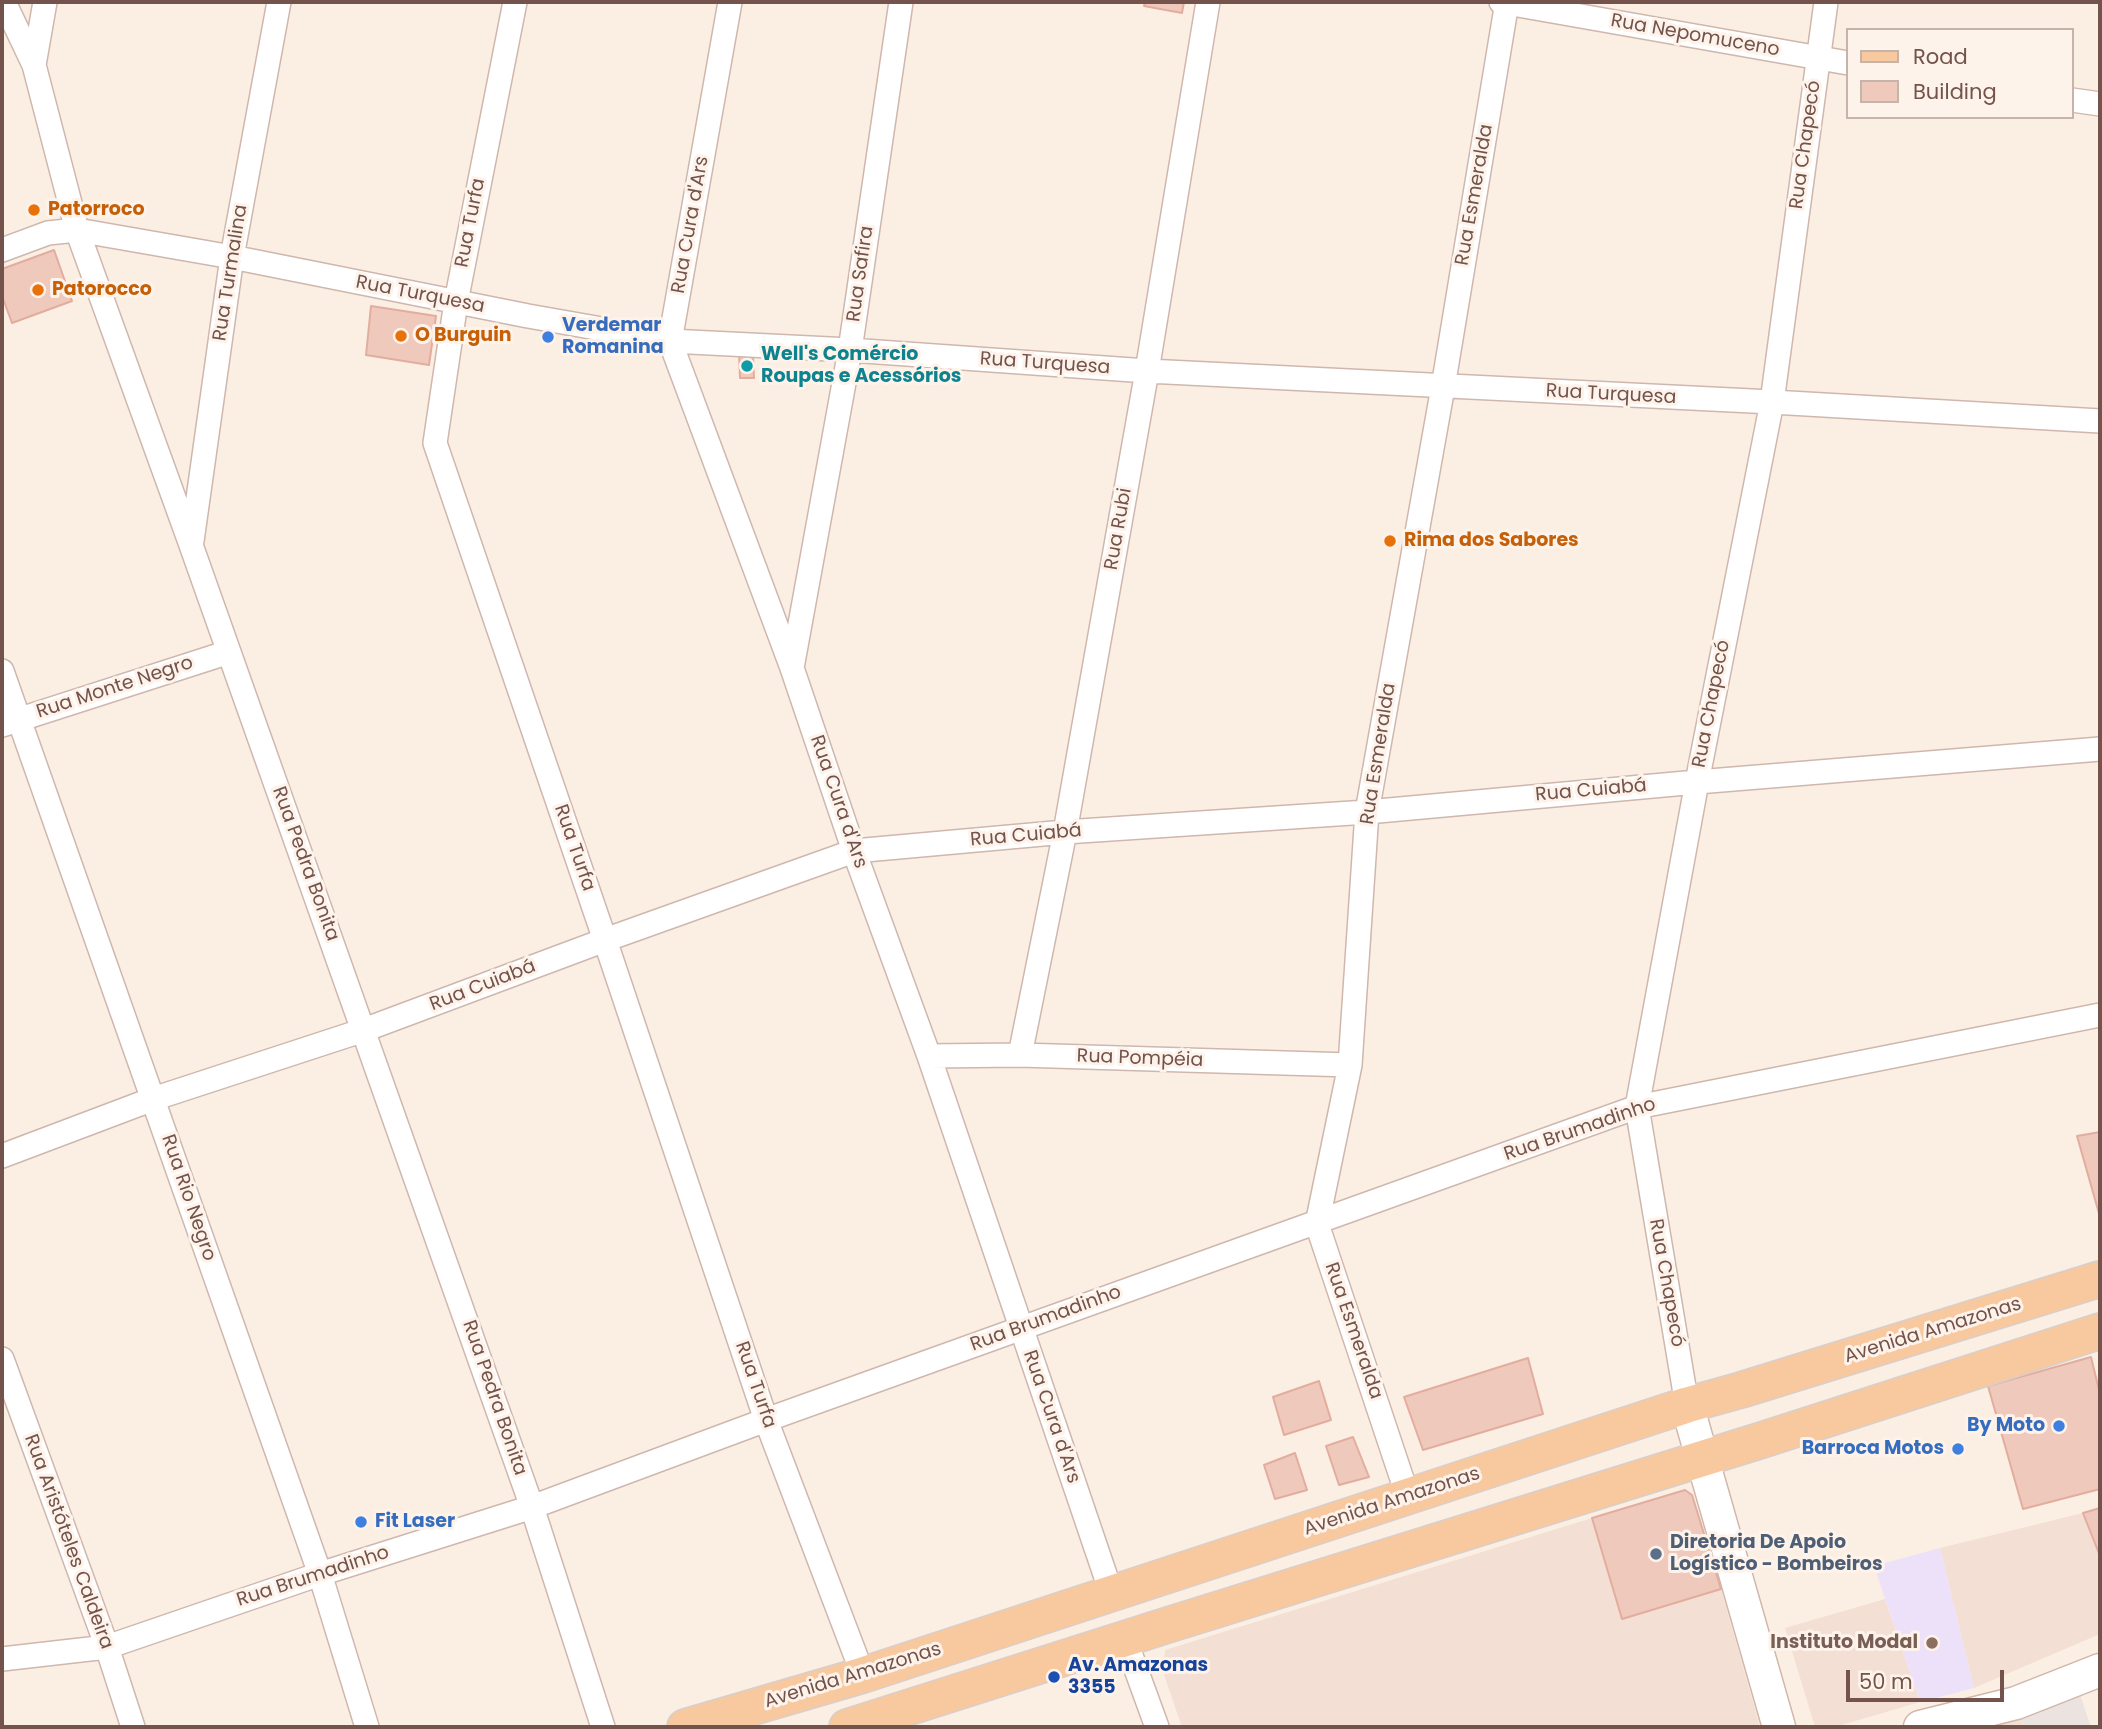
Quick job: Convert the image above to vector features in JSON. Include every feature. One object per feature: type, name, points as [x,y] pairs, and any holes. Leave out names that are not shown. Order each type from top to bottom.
[{"type":"main road","name":"Avenida Amazonas","points":[[685,1727],[863,1675],[1687,1405],[1741,1391],[2100,1279]]},
{"type":"main road","points":[[869,1724],[1125,1639],[2100,1331]]},
{"type":"street","name":"Rua Pedra Bonita","points":[[4,2],[34,65],[77,230],[533,1507],[603,1727]]},
{"type":"street","points":[[34,65],[45,2]]},
{"type":"street","name":"Rua Turmalina","points":[[191,545],[232,257],[279,2]]},
{"type":"street","name":"Rua Turfa","points":[[514,2],[456,302],[435,443],[606,940],[766,1420],[863,1675]]},
{"type":"street","name":"Rua Cura d'Ars","points":[[730,2],[670,341],[792,668],[854,851],[929,1056],[1111,1592]]},
{"type":"street","name":"Rua Safira","points":[[792,668],[850,350],[901,2]]},
{"type":"street","name":"Rua Rubi","points":[[1020,1055],[1065,832],[1147,371],[1208,2]]},
{"type":"street","name":"Rua Nepomuceno","points":[[1505,2],[1846,63]]},
{"type":"street","name":"Rua Esmeralda","points":[[1408,1497],[1317,1224],[1350,1065],[1367,812],[1443,387],[1505,2]]},
{"type":"street","name":"Rua Chapecó","points":[[1687,1405],[1637,1107],[1697,782],[1772,402],[1826,2]]},
{"type":"street","points":[[2074,100],[2100,104]]},
{"type":"street","name":"Rua Turquesa","points":[[2,250],[48,233],[77,230],[670,341],[850,350],[1147,371],[2100,421]]},
{"type":"street","name":"Rua Monte Negro","points":[[10,722],[229,652]]},
{"type":"street","name":"Rua Rio Negro","points":[[2,671],[10,722],[153,1100],[320,1573],[368,1727]]},
{"type":"street","name":"Rua Cuiabá","points":[[2,1156],[153,1100],[364,1030],[854,851],[1065,832],[1367,812],[2100,749]]},
{"type":"street","name":"Rua Brumadinho","points":[[2,1659],[107,1647],[320,1573],[533,1507],[766,1420],[1637,1107],[2100,1015]]},
{"type":"street","name":"Rua Pompéia","points":[[929,1056],[1020,1055],[1350,1065]]},
{"type":"street","name":"Rua Aristóteles Caldeira","points":[[2,1359],[107,1647],[133,1727]]},
{"type":"street","points":[[1687,1405],[1779,1727]]},
{"type":"street","points":[[1125,1639],[1157,1727]]},
{"type":"street","points":[[1920,1727],[2016,1703],[2100,1670]]},
{"type":"shaded area","points":[[2083,1513],[2100,1556],[2100,1634],[1974,1688],[1940,1548]]},
{"type":"shaded area","points":[[1592,1518],[1622,1619],[1721,1589],[1760,1727],[1182,1727],[1163,1672],[1165,1650]]},
{"type":"shaded area","name":"Instituto Modal","points":[[1940,1548],[1974,1688],[1920,1702],[1874,1566]]},
{"type":"shaded area","points":[[1885,1599],[1920,1702],[1835,1727],[1815,1727],[1785,1628]]},
{"type":"shaded area","points":[[2075,1680],[2091,1727],[2024,1727],[2016,1703]]},
{"type":"shaded area","points":[[2020,1713],[2024,1727],[1975,1727]]},
{"type":"building","points":[[1145,2],[1184,2],[1182,13],[1144,6]]},
{"type":"building","points":[[54,250],[72,301],[12,323],[2,296],[2,269]]},
{"type":"building","name":"O Burguin","points":[[371,306],[436,316],[429,365],[366,355]]},
{"type":"building","name":"Well's Comércio Roupas e Acessórios","points":[[739,353],[753,355],[754,378],[740,378]]},
{"type":"building","points":[[2100,1132],[2100,1217],[2077,1136]]},
{"type":"building","points":[[2091,1357],[2100,1394],[2100,1489],[2023,1509],[1988,1386]]},
{"type":"building","points":[[1528,1358],[1543,1414],[1423,1450],[1404,1397]]},
{"type":"building","points":[[1319,1381],[1331,1420],[1284,1435],[1273,1397]]},
{"type":"building","points":[[1353,1437],[1369,1477],[1339,1485],[1326,1446]]},
{"type":"building","points":[[1295,1453],[1307,1490],[1275,1499],[1264,1465]]},
{"type":"building","name":"Diretoria De Apoio Logístico - Bombeiros","points":[[1685,1490],[1692,1495],[1721,1589],[1622,1619],[1592,1518]]},
{"type":"building","points":[[2100,1508],[2100,1556],[2083,1513]]},
{"type":"place","name":"Patorroco","points":[[34,210]]},
{"type":"place","name":"Patorocco","points":[[38,290]]},
{"type":"place","name":"O Burguin","points":[[401,336]]},
{"type":"place","name":"Verdemar Romanina","points":[[548,337]]},
{"type":"place","name":"Well's Comércio Roupas e Acessórios","points":[[747,366]]},
{"type":"place","name":"Rima dos Sabores","points":[[1390,541]]},
{"type":"place","name":"By Moto","points":[[2059,1426]]},
{"type":"place","name":"Barroca Motos","points":[[1958,1449]]},
{"type":"place","name":"Fit Laser","points":[[361,1522]]},
{"type":"place","name":"Diretoria De Apoio Logístico - Bombeiros","points":[[1656,1554]]},
{"type":"place","name":"Instituto Modal","points":[[1932,1643]]},
{"type":"place","name":"Av. Amazonas 3355","points":[[1054,1677]]}]
